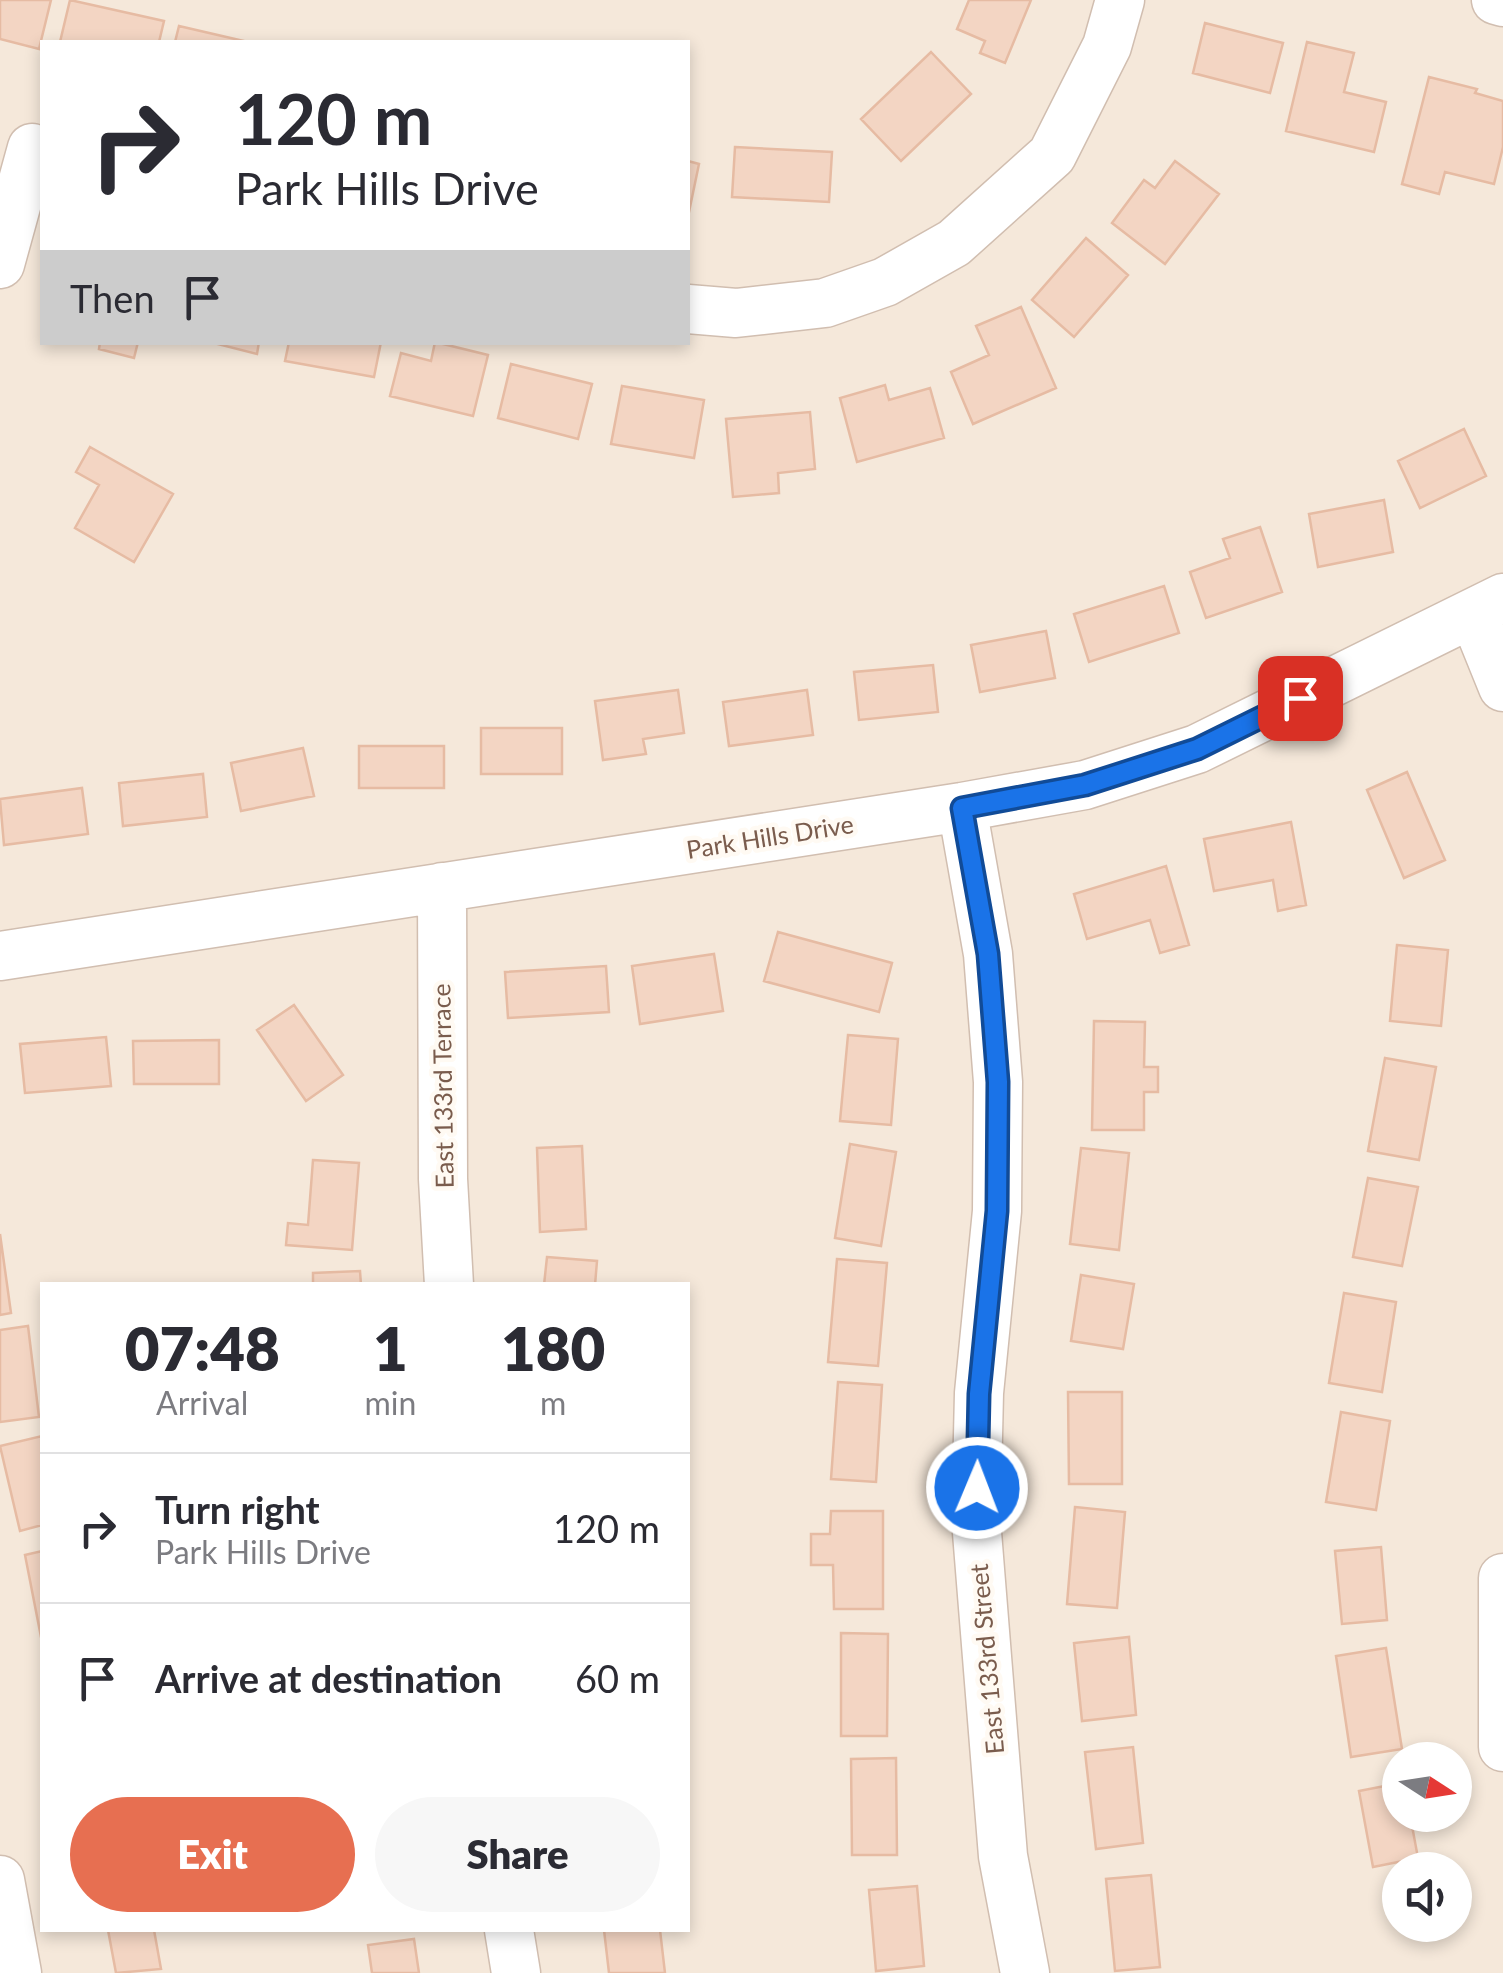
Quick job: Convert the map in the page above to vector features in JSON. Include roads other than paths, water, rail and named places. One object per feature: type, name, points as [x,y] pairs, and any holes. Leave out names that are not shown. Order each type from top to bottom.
[{"type":"street","points":[[690,309],[736,313],[825,303],[885,282],[954,244],[1052,155],[1107,46],[1120,0]]},
{"type":"street","points":[[0,264],[25,146]]},
{"type":"street","points":[[1488,606],[1503,687]]},
{"type":"street","name":"Park Hills Drive","points":[[0,956],[962,808],[1085,785],[1197,749],[1488,606]]},
{"type":"street","name":"East 133rd Street","points":[[962,808],[988,954],[998,1082],[997,1211],[979,1394],[976,1520],[1003,1856],[1024,1973]]},
{"type":"street","name":"East 133rd Terrace","points":[[442,887],[443,1179],[449,1282]]},
{"type":"street","points":[[1503,1578],[1503,1747]]},
{"type":"street","points":[[0,1880],[17,1973]]},
{"type":"street","points":[[509,1932],[516,1973]]}]
